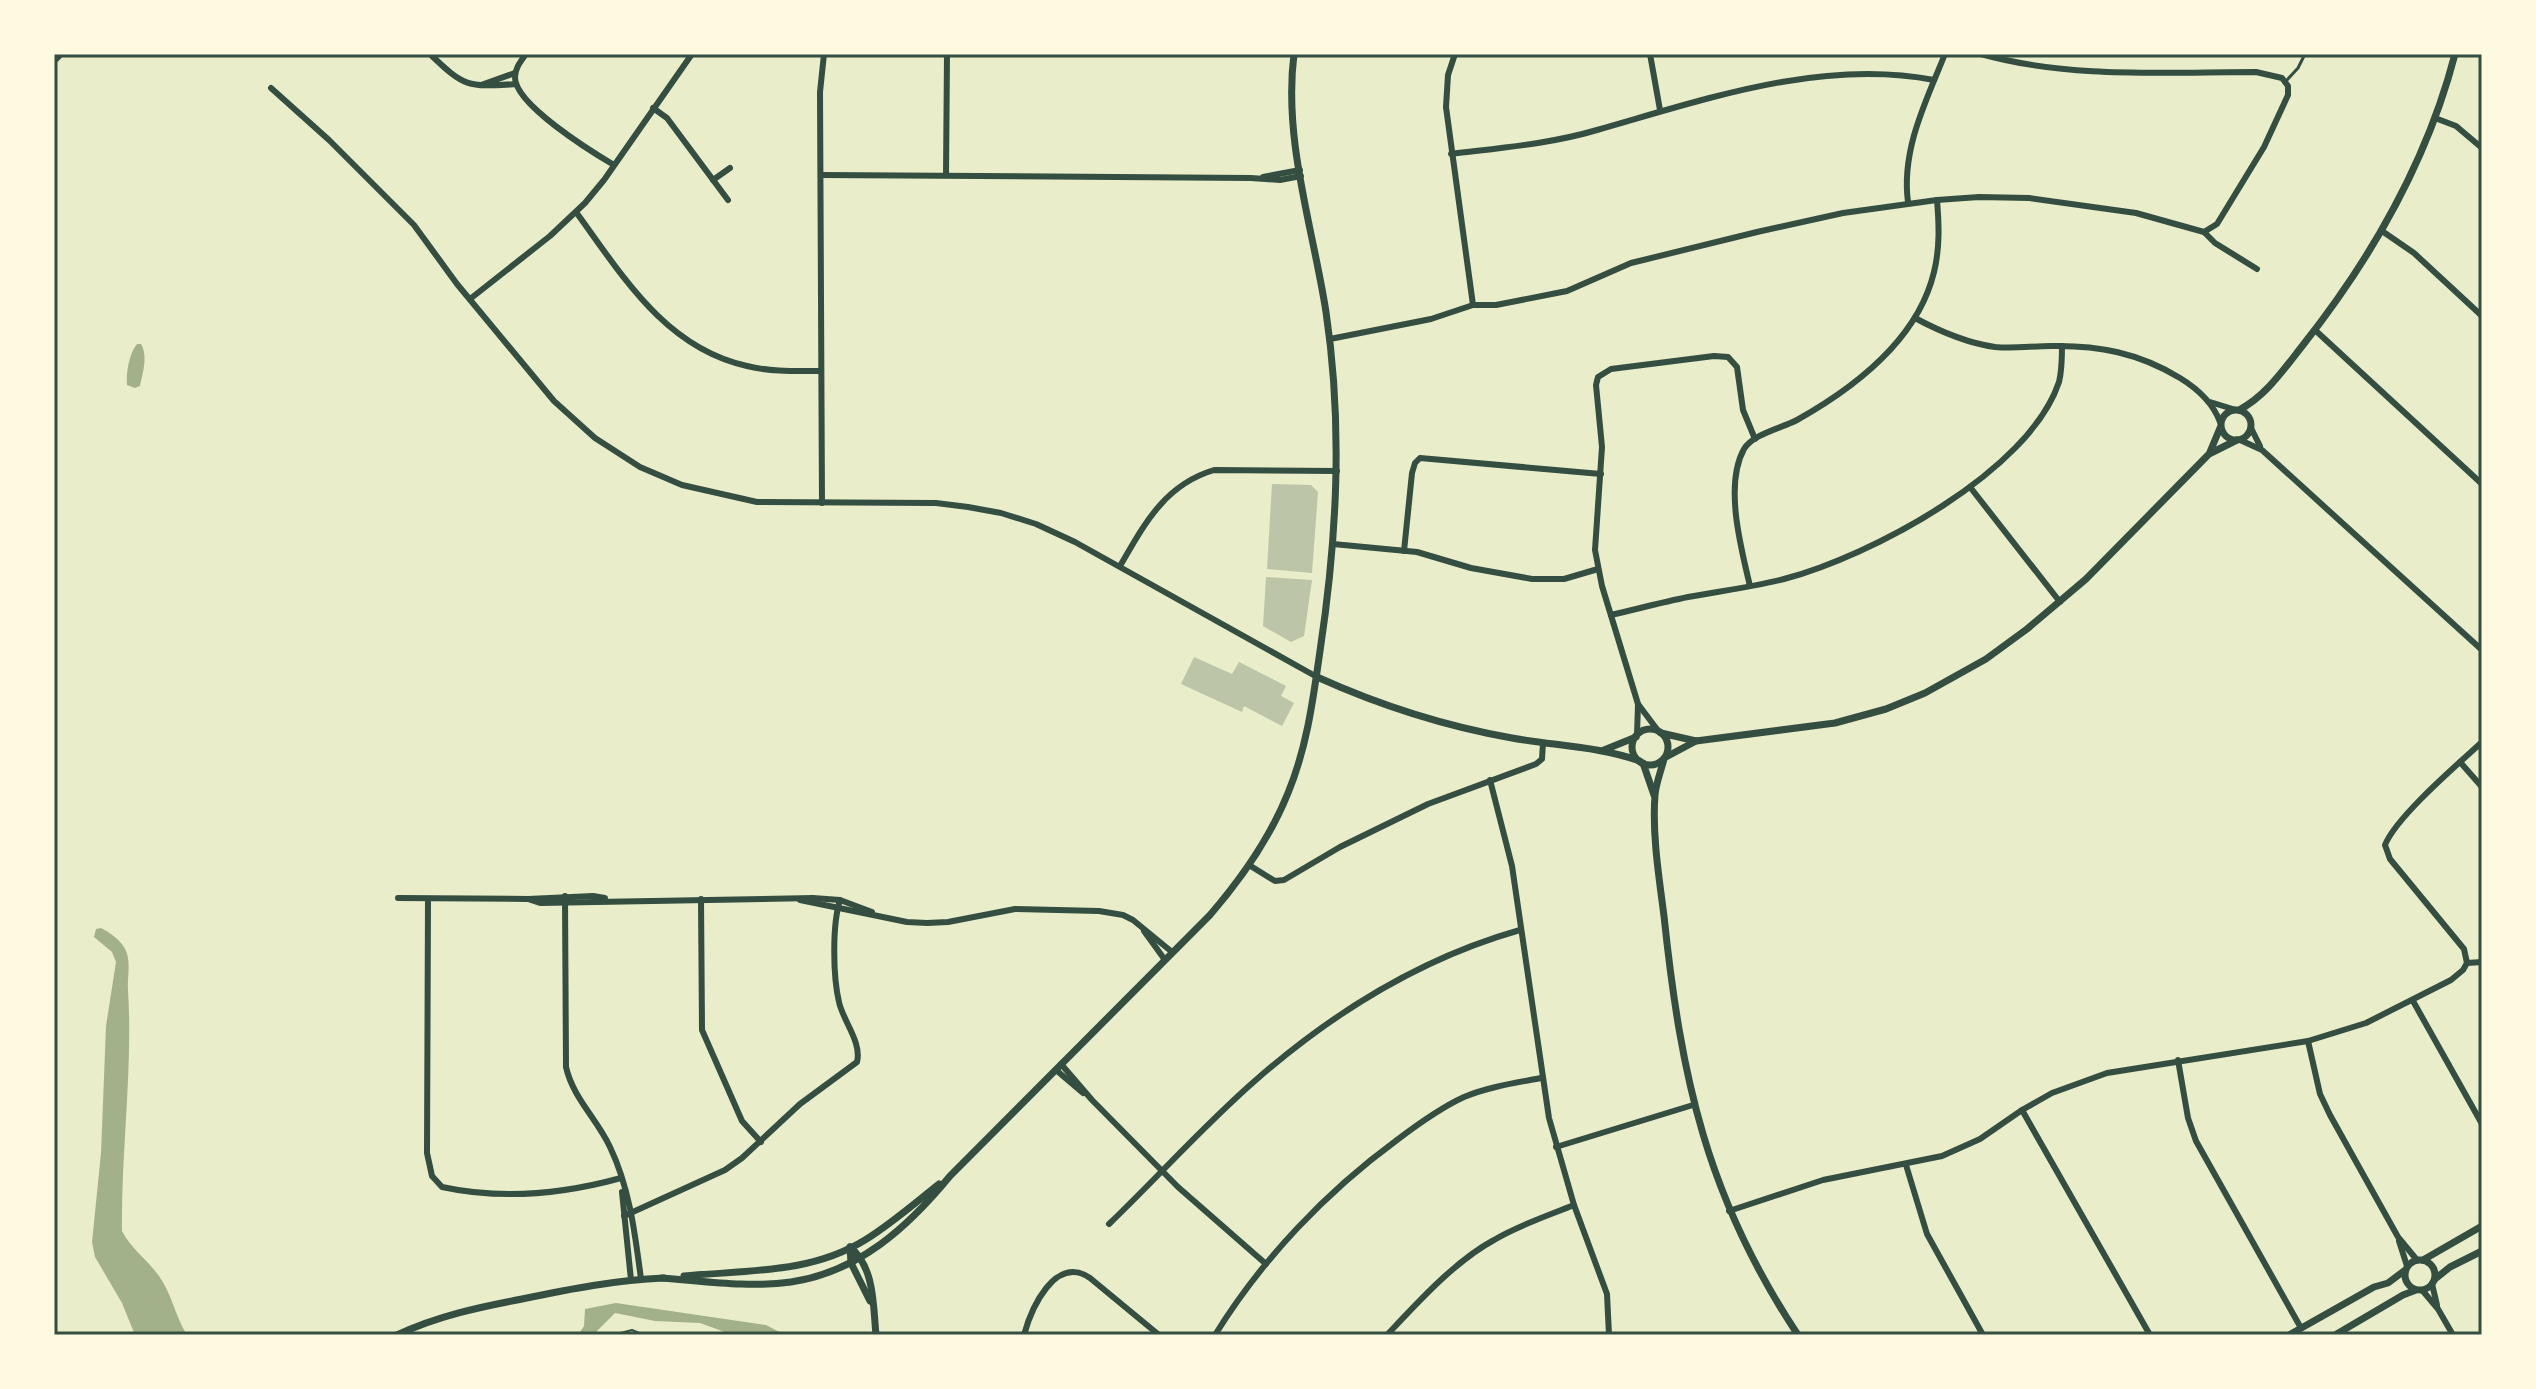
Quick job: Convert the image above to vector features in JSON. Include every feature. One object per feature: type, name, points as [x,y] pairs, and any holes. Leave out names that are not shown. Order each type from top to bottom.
[{"type":"main road","points":[[54,59],[59,54]]},
{"type":"street","points":[[430,54],[460,81],[480,86],[516,84]]},
{"type":"street","points":[[526,54],[515,73],[521,93],[556,127],[614,165]]},
{"type":"street","points":[[470,299],[576,212],[614,165],[692,54]]},
{"type":"street","points":[[822,503],[820,75],[824,54]]},
{"type":"street","points":[[946,175],[947,54]]},
{"type":"street","points":[[662,1278],[744,1284],[782,1283],[813,1277],[851,1263],[890,1238],[1226,896],[1270,831],[1295,775],[1306,737],[1317,677],[1333,544],[1337,471],[1330,339],[1291,105],[1294,54]]},
{"type":"street","points":[[1455,54],[1448,75],[1446,107],[1473,305]]},
{"type":"street","points":[[1650,54],[1660,110]]},
{"type":"street","points":[[1908,202],[1906,167],[1926,96],[1945,54]]},
{"type":"street","points":[[1981,54],[2064,70],[2256,72],[2276,75],[2286,81],[2288,95],[2264,147],[2217,224],[2204,232]]},
{"type":"street","points":[[2209,454],[2226,413],[2258,399],[2315,330],[2382,231],[2435,118],[2455,54]]},
{"type":"street","points":[[480,86],[515,73]]},
{"type":"street","points":[[1451,154],[1537,143],[1594,131],[1660,110],[1765,86],[1820,78],[1894,75],[1934,80]]},
{"type":"street","points":[[271,88],[391,201],[428,242],[470,299],[554,401],[595,438],[640,467],[682,485],[757,502],[936,503],[1001,513],[1054,531],[1317,677],[1421,717],[1482,733],[1604,750],[1654,765],[1696,741]]},
{"type":"street","points":[[653,108],[667,118],[728,200]]},
{"type":"street","points":[[2435,118],[2456,126],[2482,148]]},
{"type":"street","points":[[713,180],[730,168]]},
{"type":"street","points":[[821,175],[1280,180],[1301,173]]},
{"type":"street","points":[[1330,339],[1431,319],[1473,305],[1496,305],[1538,298],[1567,291],[1631,263],[1665,254],[1829,216],[1908,202],[1979,197],[2029,198],[2136,213],[2204,232],[2215,243],[2257,269]]},
{"type":"street","points":[[1750,586],[1739,535],[1736,501],[1742,455],[1748,443],[1810,412],[1849,386],[1886,353],[1915,318],[1929,290],[1938,258],[1937,200]]},
{"type":"street","points":[[576,212],[649,308],[691,343],[745,366],[821,371]]},
{"type":"street","points":[[2382,231],[2414,253],[2482,316]]},
{"type":"street","points":[[1915,318],[1949,336],[1980,344],[2008,348],[2102,348],[2142,359],[2188,384],[2210,402],[2247,415],[2262,450]]},
{"type":"street","points":[[2315,330],[2482,484]]},
{"type":"street","points":[[1611,615],[1686,597],[1785,579],[1847,556],[1907,527],[1970,487],[2006,456],[2048,405],[2060,379],[2062,346]]},
{"type":"street","points":[[1755,439],[1743,410],[1737,367],[1728,357],[1714,356],[1611,369],[1600,374],[1596,385],[1601,436],[1601,474],[1595,525],[1598,569],[1638,704],[1637,736],[1633,747],[1655,797],[1670,979],[1693,1105],[1703,1142],[1729,1211],[1762,1276],[1798,1335]]},
{"type":"street","points":[[1604,750],[1648,730],[1696,741],[1835,723],[1901,704],[1986,659],[2060,602],[2209,454],[2247,435],[2258,399]]},
{"type":"street","points":[[2210,402],[2225,436],[2262,450],[2482,650]]},
{"type":"street","points":[[1404,551],[1412,473],[1420,458],[1601,474]]},
{"type":"street","points":[[1120,566],[1153,510],[1200,474],[1214,470],[1337,471]]},
{"type":"street","points":[[1970,487],[2060,602]]},
{"type":"street","points":[[1333,544],[1404,551],[1532,579],[1564,579],[1598,569]]},
{"type":"street","points":[[1638,704],[1667,742],[1655,797]]},
{"type":"street","points":[[1729,1211],[1823,1180],[1942,1156],[1963,1148],[2022,1110],[2084,1080],[2129,1067],[2308,1041],[2366,1023],[2413,1001],[2458,974],[2467,963],[2466,953],[2385,849],[2392,833],[2482,742]]},
{"type":"street","points":[[1249,865],[1275,881],[1284,880],[1370,832],[1438,800],[1536,764],[1542,759],[1543,743]]},
{"type":"street","points":[[2460,762],[2482,787]]},
{"type":"street","points":[[1490,780],[1512,866],[1541,1078],[1556,1147],[1607,1294],[1609,1335]]},
{"type":"street","points":[[398,898],[813,898],[907,922],[927,923],[1015,909],[1099,911],[1123,915],[1172,952]]},
{"type":"street","points":[[428,899],[427,1153],[432,1176],[437,1183],[453,1190],[511,1194],[567,1190],[621,1178]]},
{"type":"street","points":[[565,899],[566,1067],[570,1082],[601,1130],[621,1178],[633,1213],[641,1279]]},
{"type":"street","points":[[701,899],[702,1030],[742,1121],[761,1142]]},
{"type":"street","points":[[624,1216],[725,1170],[761,1142],[800,1104],[857,1062],[858,1049],[837,996],[839,903]]},
{"type":"street","points":[[1142,928],[1165,960]]},
{"type":"street","points":[[1109,1224],[1255,1081],[1349,1008],[1435,960],[1520,930]]},
{"type":"street","points":[[2467,963],[2482,962]]},
{"type":"street","points":[[2413,1001],[2482,1124]]},
{"type":"street","points":[[2308,1041],[2317,1083],[2330,1115],[2398,1237],[2420,1260],[2434,1269],[2438,1309]]},
{"type":"street","points":[[2178,1060],[2188,1118],[2196,1141],[2301,1328]]},
{"type":"street","points":[[1058,1067],[1163,1172],[1266,1264]]},
{"type":"street","points":[[1215,1335],[1266,1264],[1345,1181],[1422,1122],[1473,1094],[1541,1078]]},
{"type":"street","points":[[1556,1147],[1693,1105]]},
{"type":"street","points":[[2022,1110],[2150,1335]]},
{"type":"street","points":[[1906,1165],[1927,1234],[1983,1335]]},
{"type":"street","points":[[397,1335],[441,1318],[490,1305],[590,1285],[782,1269],[828,1258],[882,1228],[950,1176]]},
{"type":"street","points":[[621,1178],[631,1280]]},
{"type":"street","points":[[1387,1335],[1430,1291],[1490,1241],[1574,1205]]},
{"type":"street","points":[[2289,1335],[2374,1287],[2388,1283],[2420,1260],[2482,1226]]},
{"type":"street","points":[[2398,1237],[2406,1269],[2405,1281],[2438,1309],[2453,1335]]},
{"type":"street","points":[[850,1247],[862,1257],[868,1270],[876,1335]]},
{"type":"street","points":[[850,1247],[851,1263],[873,1309]]},
{"type":"street","points":[[2335,1335],[2403,1295],[2419,1290],[2450,1267],[2482,1251]]},
{"type":"street","points":[[1024,1335],[1035,1301],[1059,1277],[1077,1272],[1090,1278],[1159,1335]]},
{"type":"lane","points":[[2286,81],[2305,54]]},
{"type":"path","points":[[613,1335],[632,1330],[644,1335]]},
{"type":"shaded area","points":[[137,344],[141,344],[145,359],[140,386],[135,388],[127,385],[127,375]]},
{"type":"shaded area","points":[[101,928],[122,944],[129,963],[122,1231],[163,1283],[187,1335],[135,1335],[122,1303],[95,1257],[92,1242],[101,1153],[106,1026],[116,962],[112,952],[94,937],[96,929]]},
{"type":"shaded area","points":[[616,1303],[766,1325],[785,1335],[733,1335],[700,1323],[655,1321],[615,1313],[593,1335],[578,1335],[584,1326],[585,1309]]},
{"type":"building","points":[[1272,484],[1311,485],[1318,492],[1312,573],[1267,569]]},
{"type":"building","points":[[1266,577],[1312,580],[1304,636],[1291,642],[1263,626]]},
{"type":"building","points":[[1194,657],[1232,674],[1239,662],[1286,686],[1281,696],[1294,703],[1282,726],[1244,706],[1242,712],[1181,684]]}]
